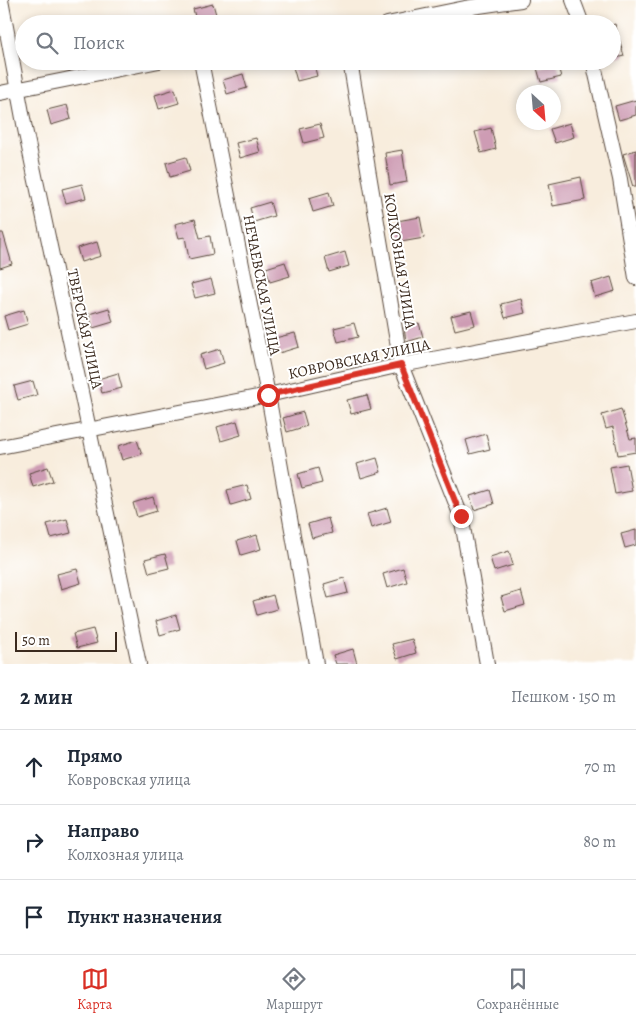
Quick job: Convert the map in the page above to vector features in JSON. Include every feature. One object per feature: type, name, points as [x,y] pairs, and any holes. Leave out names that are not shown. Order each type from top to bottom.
[{"type":"street","name":"ТВЕРСКАЯ УЛИЦА","points":[[1,0],[17,89],[139,664]]},
{"type":"street","points":[[422,15],[464,4],[521,0]]},
{"type":"street","points":[[572,0],[578,15]]},
{"type":"street","points":[[0,93],[113,70]]},
{"type":"street","name":"НЕЧАЕВСКАЯ УЛИЦА","points":[[203,70],[268,395],[316,664]]},
{"type":"street","name":"КОЛХОЗНАЯ УЛИЦА","points":[[352,70],[401,365],[461,516],[486,664]]},
{"type":"street","points":[[595,70],[620,179],[636,278]]},
{"type":"street","name":"КОВРОВСКАЯ УЛИЦА","points":[[0,447],[268,395],[401,365],[636,321]]},
{"type":"building","points":[[213,4],[216,15],[195,15],[193,9]]},
{"type":"building","points":[[621,45],[624,56],[621,57]]},
{"type":"building","points":[[294,70],[315,70],[317,76],[297,81]]},
{"type":"building","points":[[538,70],[559,70],[561,77],[541,82]]},
{"type":"building","points":[[243,74],[247,88],[227,94],[223,80]]},
{"type":"building","points":[[175,89],[179,103],[159,109],[155,95]]},
{"type":"building","points":[[636,100],[636,115],[619,120],[615,106]]},
{"type":"building","points":[[67,105],[71,119],[51,125],[47,110]]},
{"type":"building","points":[[570,123],[574,137],[555,143],[550,130],[561,130],[561,126]]},
{"type":"building","points":[[320,124],[324,138],[304,143],[300,129]]},
{"type":"building","points":[[491,128],[496,149],[481,153],[475,132]]},
{"type":"building","points":[[256,138],[260,152],[240,158],[236,143]]},
{"type":"building","points":[[402,150],[407,182],[390,185],[385,153]]},
{"type":"building","points":[[636,150],[636,187],[633,187],[623,154]]},
{"type":"building","points":[[186,157],[190,171],[170,177],[166,163]]},
{"type":"building","points":[[581,177],[585,200],[553,206],[549,184]]},
{"type":"building","points":[[82,184],[86,198],[66,203],[62,189]]},
{"type":"building","points":[[329,192],[333,206],[313,212],[309,198]]},
{"type":"building","points":[[270,202],[274,216],[254,222],[250,208]]},
{"type":"building","points":[[420,217],[424,238],[401,242],[397,221]]},
{"type":"building","points":[[195,219],[200,238],[210,236],[213,254],[189,259],[185,237],[179,238],[175,224]]},
{"type":"building","points":[[0,233],[3,233],[12,264],[0,268]]},
{"type":"building","points":[[97,242],[101,256],[81,262],[77,248]]},
{"type":"building","points":[[345,252],[349,266],[329,272],[325,258]]},
{"type":"building","points":[[285,262],[290,276],[270,282],[266,268]]},
{"type":"building","points":[[611,277],[615,291],[595,297],[591,283]]},
{"type":"building","points":[[211,279],[215,293],[195,298],[191,284]]},
{"type":"building","points":[[521,299],[525,313],[505,318],[501,304]]},
{"type":"building","points":[[109,308],[113,322],[93,328],[89,314]]},
{"type":"building","points":[[24,310],[28,324],[8,330],[4,316]]},
{"type":"building","points":[[471,311],[475,325],[455,330],[451,316]]},
{"type":"building","points":[[354,323],[358,337],[338,342],[334,328]]},
{"type":"building","points":[[419,323],[423,337],[406,342],[404,327]]},
{"type":"building","points":[[295,333],[299,347],[279,353],[275,338]]},
{"type":"building","points":[[220,349],[224,363],[204,369],[200,355]]},
{"type":"building","points":[[118,373],[122,388],[102,393],[98,379]]},
{"type":"building","points":[[33,381],[37,395],[18,400],[14,386]]},
{"type":"building","points":[[367,395],[371,409],[351,414],[347,400]]},
{"type":"building","points":[[621,409],[630,439],[636,438],[636,452],[618,455],[613,427],[606,429],[602,415]]},
{"type":"building","points":[[303,412],[307,426],[287,432],[283,418]]},
{"type":"building","points":[[237,421],[241,435],[221,441],[217,427]]},
{"type":"building","points":[[486,434],[490,449],[470,454],[466,440]]},
{"type":"building","points":[[137,440],[142,454],[122,460],[118,446]]},
{"type":"building","points":[[377,458],[381,472],[361,478],[357,464]]},
{"type":"building","points":[[627,464],[632,491],[615,494],[610,467]]},
{"type":"building","points":[[48,467],[53,481],[33,487],[29,473]]},
{"type":"building","points":[[318,468],[322,483],[302,488],[298,474]]},
{"type":"building","points":[[247,485],[251,499],[231,505],[227,490]]},
{"type":"building","points":[[490,490],[494,504],[474,510],[470,496]]},
{"type":"building","points":[[153,497],[157,511],[137,517],[133,503]]},
{"type":"building","points":[[387,508],[391,522],[371,528],[367,514]]},
{"type":"building","points":[[328,518],[332,533],[312,538],[308,524]]},
{"type":"building","points":[[67,519],[71,533],[51,538],[47,524]]},
{"type":"building","points":[[636,530],[636,545],[625,548],[621,534]]},
{"type":"building","points":[[257,535],[261,549],[241,555],[237,541]]},
{"type":"building","points":[[509,551],[513,565],[494,571],[490,557]]},
{"type":"building","points":[[165,554],[169,568],[149,573],[145,559]]},
{"type":"building","points":[[403,568],[407,582],[387,588],[383,574]]},
{"type":"building","points":[[77,569],[81,583],[61,589],[57,574]]},
{"type":"building","points":[[344,578],[348,593],[328,598],[324,584]]},
{"type":"building","points":[[521,591],[525,605],[505,611],[501,597]]},
{"type":"building","points":[[273,595],[277,609],[257,615],[253,601]]},
{"type":"building","points":[[176,615],[180,629],[160,635],[156,621]]},
{"type":"building","points":[[93,629],[97,643],[77,648],[73,634]]},
{"type":"building","points":[[412,639],[416,653],[397,659],[392,644]]},
{"type":"building","points":[[353,649],[357,664],[336,664],[333,655]]},
{"type":"route","points":[[268,395],[401,365],[461,516]]}]
